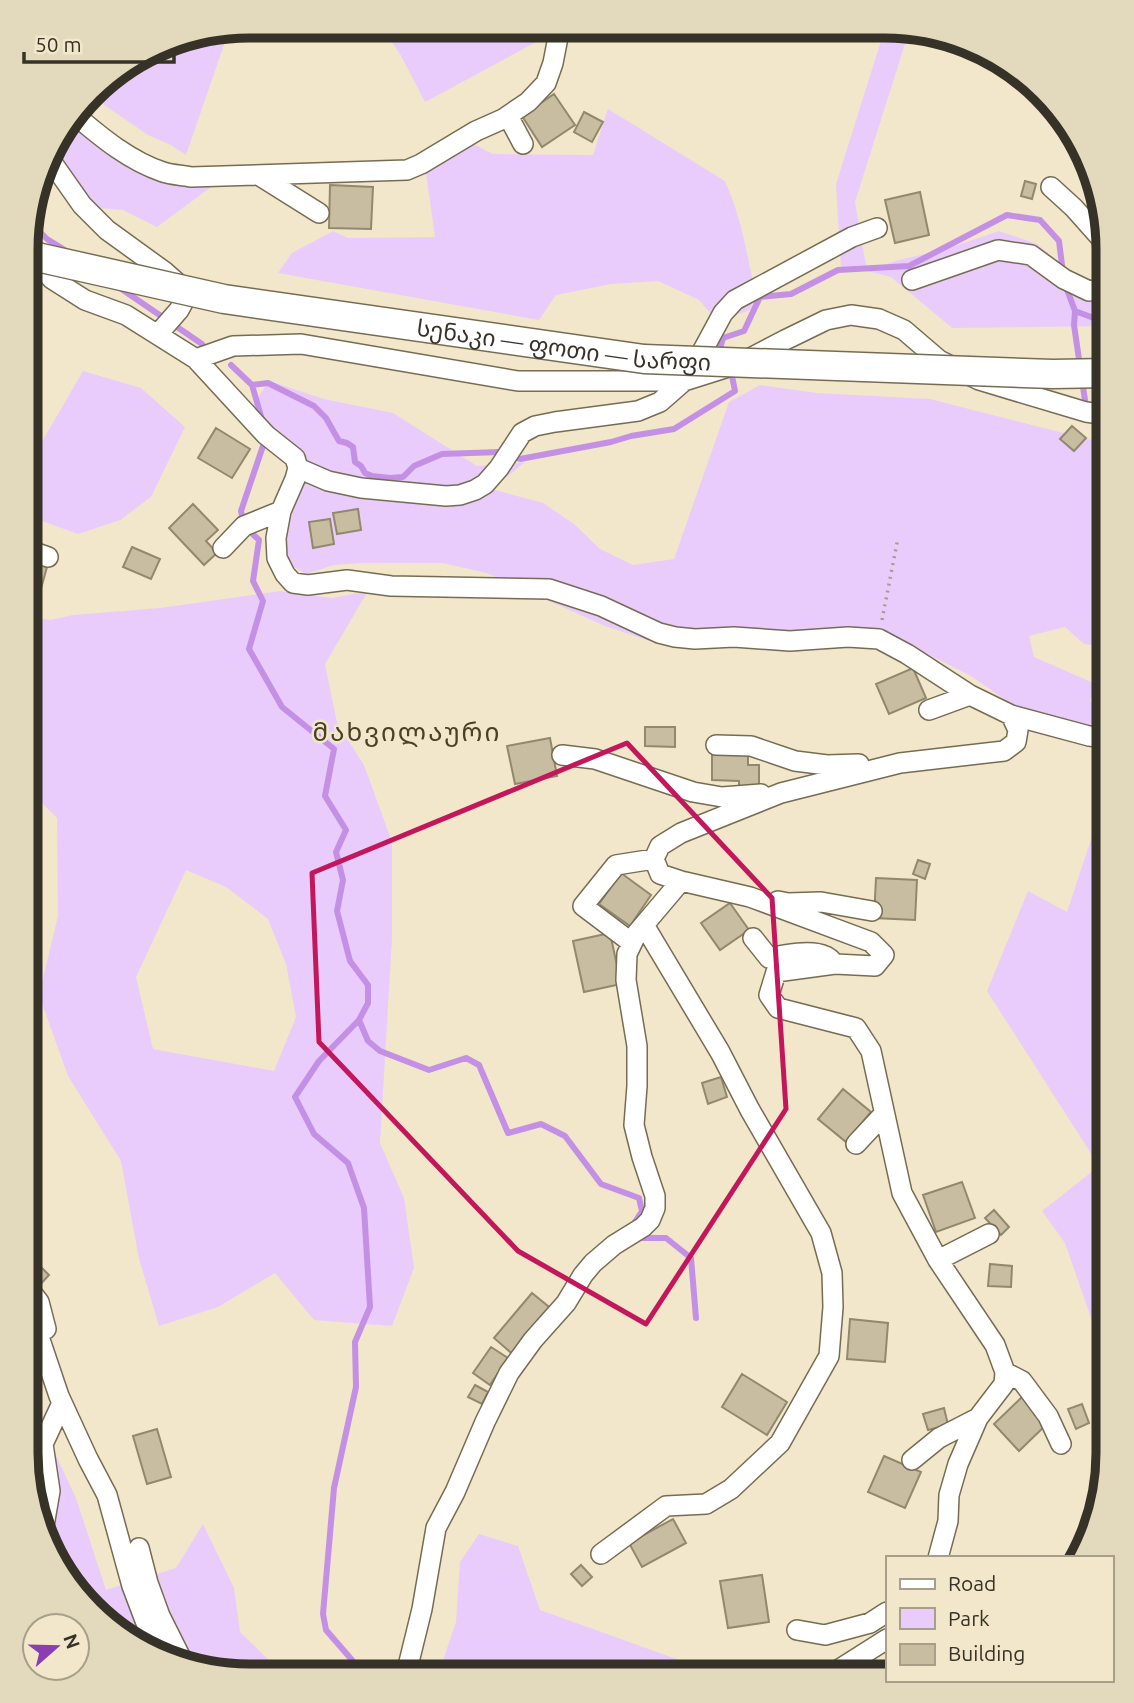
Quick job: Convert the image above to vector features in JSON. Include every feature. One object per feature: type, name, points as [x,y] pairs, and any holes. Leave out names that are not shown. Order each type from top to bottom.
[{"type":"highway","name":"სენაკი — ფოთი — სარფი","points":[[39,256],[224,299],[644,359],[1053,374],[1096,373]]},
{"type":"street","points":[[82,121],[107,142],[138,161],[164,172],[191,177],[407,170],[508,116],[528,102],[546,83],[557,39]]},
{"type":"street","points":[[508,116],[523,144]]},
{"type":"street","points":[[56,167],[82,205],[107,230],[182,287],[185,299],[162,330]]},
{"type":"street","points":[[260,176],[320,213]]},
{"type":"street","points":[[1051,187],[1094,229]]},
{"type":"street","points":[[298,468],[328,481],[361,488],[446,496],[475,490],[485,484],[499,468],[522,433],[536,426],[638,411],[660,402],[684,381],[723,313],[735,300],[852,237],[877,228]]},
{"type":"street","points":[[912,279],[998,250],[1031,255],[1064,279],[1089,291],[1096,290]]},
{"type":"street","points":[[39,265],[52,279],[85,300],[162,330],[196,359],[257,425],[295,458],[298,468],[281,511],[276,538],[277,558],[293,583],[307,585],[347,580],[391,586],[549,589],[601,606],[659,633],[675,637],[790,641],[848,637],[879,639],[970,695],[1011,715],[1096,737]]},
{"type":"street","points":[[196,359],[233,346],[301,344],[518,381],[684,381],[741,363],[826,320],[851,315],[879,319],[904,330],[939,360],[979,380],[1096,413]]},
{"type":"street","points":[[223,548],[244,526],[281,511]]},
{"type":"street","points":[[39,553],[48,556]]},
{"type":"street","points":[[929,710],[970,695]]},
{"type":"street","points":[[716,745],[751,746],[795,761],[827,765],[900,763],[1004,751],[1016,742],[1018,730],[1011,715]]},
{"type":"street","points":[[562,755],[595,759],[693,792],[722,797],[781,793]]},
{"type":"street","points":[[872,911],[821,902],[788,903],[681,881],[660,874],[654,859],[660,846],[681,833],[781,793],[900,763]]},
{"type":"street","points":[[632,943],[583,906],[616,865],[654,859]]},
{"type":"street","points":[[408,1664],[422,1609],[436,1528],[509,1373],[533,1340],[566,1303],[593,1263],[614,1245],[643,1227],[650,1220],[655,1208],[655,1196],[634,1125],[637,1046],[626,980],[627,954],[644,925],[681,881]]},
{"type":"street","points":[[750,897],[871,942],[884,955],[875,966],[835,964],[776,972],[769,995],[778,1008],[856,1028],[871,1051],[902,1193],[938,1260],[995,1345],[1005,1372],[1004,1384],[978,1418],[958,1464],[949,1495],[948,1521],[939,1556]]},
{"type":"street","points":[[601,1554],[666,1506],[706,1504],[731,1489],[780,1443],[829,1356],[832,1273],[821,1233],[644,925]]},
{"type":"street","points":[[753,938],[769,958],[807,953],[824,955],[835,964]]},
{"type":"street","points":[[856,1144],[883,1115]]},
{"type":"street","points":[[938,1260],[989,1234]]},
{"type":"street","points":[[39,1302],[46,1323],[48,1368],[107,1495],[132,1586],[156,1642]]},
{"type":"street","points":[[1005,1372],[1022,1381],[1048,1416],[1062,1444]]},
{"type":"street","points":[[47,1509],[50,1491],[43,1444],[62,1403]]},
{"type":"street","points":[[912,1460],[939,1438],[978,1418]]},
{"type":"street","points":[[139,1548],[160,1616],[177,1651]]},
{"type":"street","points":[[797,1630],[825,1636],[870,1623],[886,1613]]},
{"type":"street","points":[[846,1664],[886,1640]]},
{"type":"path","points":[[879,639],[898,538]]},
{"type":"highlighted area","points":[[627,743],[772,898],[786,1109],[646,1324],[518,1251],[319,1042],[312,873]]},
{"type":"green space","points":[[390,39],[542,39],[425,102]]},
{"type":"green space","points":[[882,39],[906,40],[855,202],[867,271],[841,268],[836,184]]},
{"type":"green space","points":[[225,41],[186,155],[148,135],[99,101],[132,74],[156,60],[182,50]]},
{"type":"green space","points":[[608,109],[725,181],[741,227],[758,307],[716,320],[699,300],[658,281],[611,284],[556,295],[539,320],[278,273],[292,253],[333,231],[348,238],[435,237],[423,152],[458,136],[493,154],[593,155]]},
{"type":"green space","points":[[81,122],[119,147],[219,181],[157,227],[123,210],[69,205],[54,173],[60,156]]},
{"type":"green space","points":[[999,231],[1037,244],[1075,280],[1096,283],[1096,326],[952,328],[891,277],[867,271]]},
{"type":"green space","points":[[83,371],[141,388],[185,427],[151,497],[120,520],[78,534],[39,520],[40,445]]},
{"type":"green space","points":[[269,381],[324,399],[393,413],[477,466],[525,462],[492,489],[543,503],[574,524],[600,549],[633,565],[674,559],[729,402],[760,385],[817,393],[930,399],[1096,439],[1096,646],[1084,644],[1065,627],[1029,636],[1034,657],[1096,684],[1090,701],[1096,705],[1096,730],[1037,722],[971,676],[927,654],[894,641],[845,628],[827,628],[784,638],[674,643],[650,641],[605,626],[487,573],[442,563],[334,565],[306,574],[289,564],[281,547],[298,468],[248,413]]},
{"type":"green space","points":[[280,591],[332,598],[368,591],[325,664],[337,723],[364,765],[392,842],[392,938],[380,1143],[404,1198],[414,1268],[392,1326],[314,1320],[275,1273],[218,1307],[159,1326],[139,1259],[121,1161],[68,1076],[39,995],[58,916],[57,818],[39,800],[39,618],[50,620],[73,615],[160,608]],"holes":[[[186,870],[226,887],[268,919],[286,964],[296,1017],[274,1071],[153,1049],[136,977]]]},
{"type":"green space","points":[[1096,826],[1095,1160],[987,991],[1028,891],[1067,912]]},
{"type":"green space","points":[[1095,1169],[1095,1330],[1065,1243],[1042,1211]]},
{"type":"green space","points":[[39,1420],[76,1498],[106,1590],[176,1568],[203,1524],[234,1588],[240,1632],[273,1664],[222,1663],[169,1648],[121,1621],[100,1603],[67,1559],[50,1521],[39,1467]]},
{"type":"green space","points":[[479,1534],[518,1546],[540,1610],[691,1664],[442,1664],[456,1622],[460,1562]]},
{"type":"building","points":[[554,94],[575,125],[542,147],[522,116]]},
{"type":"building","points":[[584,112],[603,122],[592,142],[574,132]]},
{"type":"building","points":[[1025,181],[1036,184],[1032,199],[1021,196]]},
{"type":"building","points":[[330,185],[373,187],[371,229],[329,228]]},
{"type":"building","points":[[920,192],[929,235],[895,243],[885,200]]},
{"type":"building","points":[[1072,426],[1086,438],[1074,451],[1060,439]]},
{"type":"building","points":[[216,428],[250,449],[232,478],[198,458]]},
{"type":"building","points":[[193,504],[218,530],[206,541],[217,553],[204,565],[169,528]]},
{"type":"building","points":[[358,509],[361,530],[337,534],[333,513]]},
{"type":"building","points":[[330,519],[334,544],[313,548],[309,522]]},
{"type":"building","points":[[132,547],[160,559],[151,579],[123,567]]},
{"type":"building","points":[[39,564],[47,567],[39,596]]},
{"type":"building","points":[[913,668],[926,698],[889,714],[876,684]]},
{"type":"building","points":[[645,727],[675,727],[675,747],[645,746]]},
{"type":"building","points":[[550,738],[557,776],[515,784],[507,746]]},
{"type":"building","points":[[712,753],[748,753],[748,765],[759,765],[759,787],[739,787],[739,781],[712,780]]},
{"type":"building","points":[[918,860],[930,864],[925,879],[913,874]]},
{"type":"building","points":[[621,873],[651,895],[630,926],[599,904]]},
{"type":"building","points":[[876,878],[917,880],[915,920],[874,918]]},
{"type":"building","points":[[730,903],[749,930],[720,950],[701,923]]},
{"type":"building","points":[[610,933],[621,984],[584,992],[573,941]]},
{"type":"building","points":[[721,1077],[727,1097],[708,1104],[702,1083]]},
{"type":"building","points":[[843,1089],[871,1112],[846,1142],[818,1119]]},
{"type":"building","points":[[962,1182],[975,1218],[936,1232],[923,1195]]},
{"type":"building","points":[[994,1210],[1009,1227],[1001,1235],[985,1218]]},
{"type":"building","points":[[990,1264],[1012,1266],[1011,1287],[988,1286]]},
{"type":"building","points":[[39,1265],[49,1275],[39,1286]]},
{"type":"building","points":[[532,1293],[554,1311],[516,1357],[494,1338]]},
{"type":"building","points":[[850,1319],[888,1323],[885,1362],[847,1359]]},
{"type":"building","points":[[491,1347],[508,1358],[490,1385],[473,1373]]},
{"type":"building","points":[[742,1374],[787,1402],[767,1435],[722,1407]]},
{"type":"building","points":[[475,1385],[488,1392],[482,1404],[468,1397]]},
{"type":"building","points":[[1022,1397],[1048,1423],[1019,1451],[994,1424]]},
{"type":"building","points":[[1082,1404],[1089,1423],[1076,1429],[1068,1409]]},
{"type":"building","points":[[944,1408],[948,1425],[928,1430],[923,1414]]},
{"type":"building","points":[[157,1429],[171,1477],[147,1484],[133,1436]]},
{"type":"building","points":[[884,1456],[921,1472],[905,1508],[868,1492]]},
{"type":"building","points":[[673,1519],[686,1543],[642,1567],[629,1543]]},
{"type":"building","points":[[581,1565],[592,1577],[582,1586],[571,1574]]},
{"type":"building","points":[[762,1575],[769,1622],[728,1628],[720,1581]]},
{"type":"waterway","points":[[723,355],[720,349],[723,338],[744,331],[760,297],[791,294],[838,270],[909,266],[1007,215],[1040,220],[1059,241],[1063,273]]},
{"type":"waterway","points":[[40,232],[68,252]]},
{"type":"waterway","points":[[1065,284],[1075,311],[1074,325],[1080,366]]},
{"type":"waterway","points":[[120,288],[202,344]]},
{"type":"waterway","points":[[1075,311],[1096,319]]},
{"type":"waterway","points":[[231,365],[252,385],[263,423]]},
{"type":"waterway","points":[[514,457],[520,459],[674,429],[735,391],[732,376]]},
{"type":"waterway","points":[[1082,380],[1086,407]]},
{"type":"waterway","points":[[252,385],[268,383],[314,406],[326,418],[339,441],[353,447],[355,462],[365,473],[372,476],[403,477],[414,466],[442,454],[500,452]]},
{"type":"waterway","points":[[1090,417],[1096,423]]},
{"type":"waterway","points":[[266,437],[241,511],[244,526],[259,540],[253,581],[263,601],[249,649],[282,707],[334,749],[325,796],[346,830],[336,852],[343,880],[337,911],[350,961],[368,985],[368,1003],[359,1020],[319,1061],[295,1097],[314,1134],[348,1163],[364,1208],[370,1307],[355,1342],[356,1387],[334,1488],[323,1614],[326,1630],[353,1664]]},
{"type":"waterway","points":[[359,1020],[368,1041],[380,1051],[429,1070],[466,1058],[479,1065],[508,1133],[541,1124],[565,1136],[601,1184],[639,1198],[642,1211],[635,1222],[636,1225]]},
{"type":"waterway","points":[[641,1235],[642,1238],[666,1238],[691,1258],[696,1318]]},
{"type":"district","name":"მახვილაური","points":[[407,731]]}]
